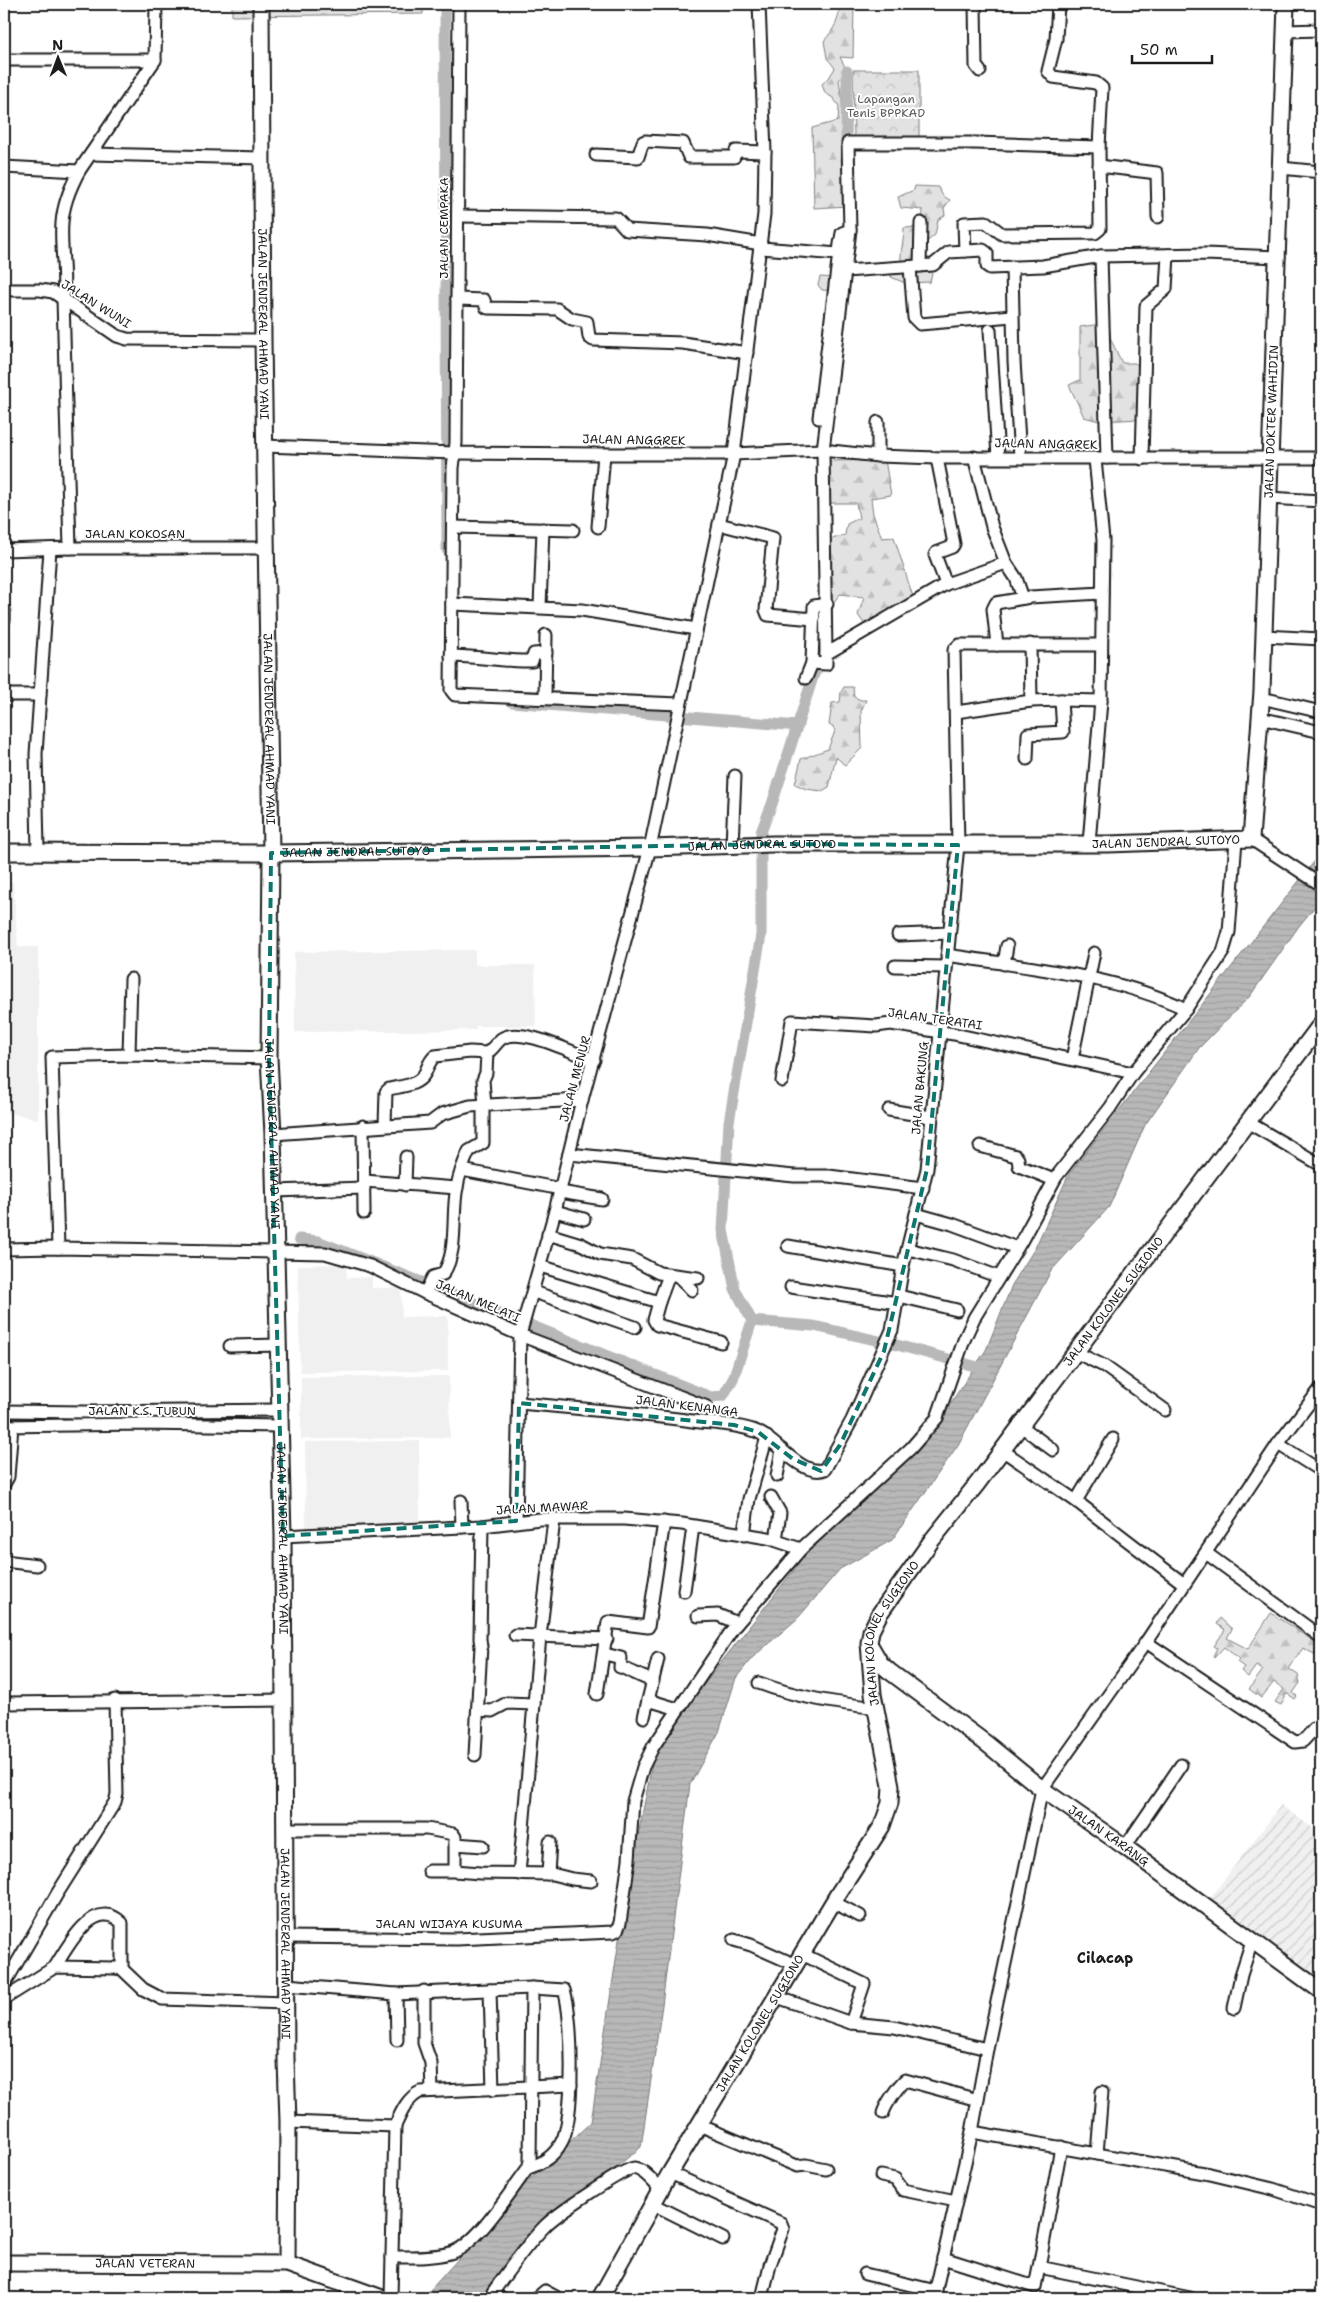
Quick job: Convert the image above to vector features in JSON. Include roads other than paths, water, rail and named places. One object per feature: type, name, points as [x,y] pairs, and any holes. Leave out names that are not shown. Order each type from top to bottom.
[{"type":"main road","name":"JALAN JENDERAL AHMAD YANI","points":[[261,4],[264,446],[271,853],[269,1058],[274,1134],[283,1536],[288,2122],[287,2264]]},
{"type":"main road","name":"JALAN DOKTER WAHIDIN","points":[[1244,840],[1262,698],[1286,4]]},
{"type":"main road","name":"JALAN JENDRAL SUTOYO","points":[[4,852],[271,853],[868,843],[958,845],[1244,840]]},
{"type":"main road","name":"JALAN KOLONEL SUGIONO","points":[[600,2298],[670,2172],[833,1902],[882,1826],[890,1803],[890,1772],[874,1689],[869,1643],[870,1631],[932,1540],[1021,1426],[1074,1352],[1249,1123],[1321,1024]]},
{"type":"main road","name":"JALAN KARANG","points":[[869,1643],[881,1664],[988,1744],[1042,1790],[1125,1847],[1321,1991]]},
{"type":"main road","points":[[874,1689],[886,1679],[897,1677]]},
{"type":"main road","name":"JALAN VETERAN","points":[[4,2263],[287,2264],[382,2298]]},
{"type":"street","points":[[70,548],[63,299],[66,276],[62,222],[72,183],[155,60],[156,4]]},
{"type":"street","name":"JALAN CEMPAKA","points":[[459,4],[457,299],[449,452],[452,527],[451,690],[453,695],[545,697]]},
{"type":"street","name":"JALAN MENUR","points":[[521,1333],[556,1211],[582,1100],[650,848],[734,454],[764,214],[765,152],[759,4]]},
{"type":"street","points":[[974,4],[976,66],[980,71]]},
{"type":"street","points":[[965,251],[964,223],[986,222],[1002,234],[1099,232],[1101,85],[1049,75],[1048,71],[1057,31],[1058,4]]},
{"type":"street","points":[[1285,30],[1321,30]]},
{"type":"street","points":[[4,60],[155,60]]},
{"type":"street","points":[[596,155],[638,157],[642,142],[645,141],[684,143],[689,157],[734,157],[736,151],[765,152]]},
{"type":"street","points":[[819,450],[845,271],[848,143],[975,143],[1099,147]]},
{"type":"street","points":[[90,154],[262,158]]},
{"type":"street","points":[[1099,166],[1158,173],[1158,217]]},
{"type":"street","points":[[4,167],[79,171]]},
{"type":"street","points":[[1281,168],[1321,172]]},
{"type":"street","points":[[458,216],[616,218],[627,230],[707,235],[761,246],[839,254]]},
{"type":"street","points":[[921,224],[915,266],[914,318],[920,324],[1012,316]]},
{"type":"street","points":[[819,661],[822,604],[819,450],[839,254],[847,231]]},
{"type":"street","points":[[845,271],[933,265],[949,252],[965,251],[985,251],[987,266],[990,268],[1043,266],[1101,256],[1278,257]]},
{"type":"street","points":[[1142,459],[1146,306],[1166,289],[1168,255]]},
{"type":"street","points":[[1101,256],[1107,458]]},
{"type":"street","points":[[1012,267],[1012,316],[1020,457]]},
{"type":"street","name":"JALAN WUNI","points":[[4,290],[47,290],[117,336],[127,339],[263,340]]},
{"type":"street","points":[[457,299],[483,300],[488,308],[560,310],[572,319],[587,322],[589,337],[593,340],[683,343],[747,353]]},
{"type":"street","points":[[990,330],[998,457]]},
{"type":"street","points":[[878,422],[878,456]]},
{"type":"street","name":"JALAN ANGGREK","points":[[264,446],[449,452],[604,454],[734,454],[819,450],[878,456],[937,458],[1321,458]]},
{"type":"street","points":[[598,528],[604,454]]},
{"type":"street","points":[[974,457],[992,527],[1006,563],[1016,578],[1022,598]]},
{"type":"street","points":[[937,458],[954,544],[952,547],[935,555],[946,584]]},
{"type":"street","points":[[1089,843],[1101,700],[1103,540],[1095,459]]},
{"type":"street","points":[[1268,498],[1321,501]]},
{"type":"street","points":[[719,524],[773,538],[766,610],[768,615],[814,619]]},
{"type":"street","points":[[452,527],[573,530]]},
{"type":"street","points":[[540,607],[543,529]]},
{"type":"street","name":"JALAN KOKOSAN","points":[[4,550],[266,548]]},
{"type":"street","points":[[38,851],[36,754],[50,549]]},
{"type":"street","points":[[806,678],[819,661],[946,584],[1006,563]]},
{"type":"street","points":[[1101,645],[997,645],[994,604],[1022,598],[1102,593]]},
{"type":"street","points":[[452,604],[582,610],[696,628]]},
{"type":"street","points":[[819,661],[814,619],[822,604]]},
{"type":"street","points":[[4,610],[4,620]]},
{"type":"street","points":[[546,635],[545,697],[679,709]]},
{"type":"street","points":[[1264,636],[1321,640]]},
{"type":"street","points":[[1030,644],[1030,700]]},
{"type":"street","name":"JALAN BAKUNG","points":[[884,1351],[892,1330],[903,1266],[924,1188],[938,1031],[958,845],[955,647],[960,645],[997,645]]},
{"type":"street","points":[[451,656],[476,656],[523,662],[533,661],[536,654],[546,653]]},
{"type":"street","points":[[4,695],[40,695]]},
{"type":"street","points":[[1262,698],[1321,712]]},
{"type":"street","points":[[956,712],[1030,700],[1101,700]]},
{"type":"street","points":[[1028,759],[1028,734],[1063,732],[1061,700]]},
{"type":"street","points":[[1260,718],[1321,732]]},
{"type":"street","points":[[732,846],[735,776]]},
{"type":"street","points":[[648,1700],[678,1709],[737,1622],[801,1549],[923,1435],[937,1418],[964,1340],[1054,1180],[1110,1108],[1133,1073],[1186,1009],[1227,942],[1244,840],[1321,885]]},
{"type":"street","points":[[898,934],[949,934]]},
{"type":"street","points":[[1004,964],[1007,946]]},
{"type":"street","points":[[1072,1059],[1090,980],[1094,953]]},
{"type":"street","points":[[895,966],[946,961],[1004,964],[1090,980],[1153,995],[1186,1009]]},
{"type":"street","points":[[129,1055],[131,979]]},
{"type":"street","name":"JALAN TERATAI","points":[[782,1081],[792,1021],[876,1026],[892,1024],[938,1031],[1003,1043],[1133,1073]]},
{"type":"street","points":[[429,1285],[443,1274],[448,1264],[457,1188],[462,1170],[469,1150],[482,1143],[483,1080],[486,1073],[487,1053],[501,1039],[514,1036],[528,1036],[566,1047],[575,1054],[594,1060]]},
{"type":"street","points":[[385,1125],[386,1092],[389,1089],[416,1082],[425,1073],[433,1057],[463,1052],[487,1053]]},
{"type":"street","points":[[58,1248],[52,1057],[129,1055],[269,1058]]},
{"type":"street","points":[[274,1134],[363,1126],[430,1124],[442,1114],[451,1110],[582,1100]]},
{"type":"street","points":[[889,1110],[931,1117]]},
{"type":"street","points":[[1249,1123],[1321,1165]]},
{"type":"street","points":[[363,1126],[364,1213]]},
{"type":"street","points":[[980,1146],[1016,1156],[1019,1166],[1054,1180]]},
{"type":"street","points":[[570,1154],[721,1167],[794,1176],[828,1176],[924,1188]]},
{"type":"street","points":[[405,1185],[406,1158]]},
{"type":"street","points":[[462,1170],[602,1200]]},
{"type":"street","points":[[275,1190],[364,1185],[385,1181],[405,1185],[457,1188]]},
{"type":"street","points":[[556,1211],[584,1219]]},
{"type":"street","points":[[916,1214],[952,1224],[1017,1248]]},
{"type":"street","points":[[548,1234],[581,1244],[600,1254],[632,1260],[648,1269],[674,1276],[698,1278]]},
{"type":"street","points":[[788,1246],[903,1266]]},
{"type":"street","name":"JALAN MELATI","points":[[4,1249],[58,1248],[325,1253],[353,1259],[429,1285],[521,1333],[516,1521]]},
{"type":"street","points":[[908,1249],[953,1260],[999,1277]]},
{"type":"street","points":[[540,1266],[659,1302]]},
{"type":"street","points":[[674,1276],[692,1290]]},
{"type":"street","points":[[674,1276],[659,1302],[654,1320],[657,1325],[721,1342]]},
{"type":"street","points":[[791,1287],[898,1300],[957,1310]]},
{"type":"street","points":[[534,1292],[635,1327]]},
{"type":"street","points":[[521,1333],[707,1406]]},
{"type":"street","points":[[230,1346],[279,1345]]},
{"type":"street","name":"JALAN KENANGA","points":[[519,1403],[605,1410],[734,1425],[767,1437],[782,1450],[817,1472],[825,1469],[840,1445],[872,1373],[884,1351]]},
{"type":"street","points":[[1074,1352],[1104,1366],[1165,1410]]},
{"type":"street","points":[[865,2274],[935,2294],[972,2132],[987,2049],[1042,1790],[1146,1642],[1278,1444],[1321,1388]]},
{"type":"street","name":"JALAN K.S. TUBUN","points":[[4,1411],[279,1410]]},
{"type":"street","points":[[140,1412],[140,1424]]},
{"type":"street","name":"JALAN K.S. TUBUN","points":[[8,1426],[140,1424],[280,1426]]},
{"type":"street","points":[[4,1484],[8,1477],[8,1426]]},
{"type":"street","points":[[1021,1426],[1053,1450]]},
{"type":"street","points":[[744,1535],[749,1499],[767,1437]]},
{"type":"street","points":[[1076,1501],[1113,1439]]},
{"type":"street","points":[[1278,1444],[1321,1471]]},
{"type":"street","points":[[777,1476],[782,1450]]},
{"type":"street","points":[[1002,1450],[1076,1501],[1184,1584]]},
{"type":"street","points":[[771,1497],[780,1513],[776,1540]]},
{"type":"street","points":[[461,1501],[462,1527]]},
{"type":"street","name":"JALAN MAWAR","points":[[283,1536],[482,1526],[516,1521],[624,1519],[664,1522],[776,1540],[801,1549]]},
{"type":"street","points":[[518,1874],[540,1636],[554,1520]]},
{"type":"street","points":[[598,1694],[609,1622],[648,1627],[664,1522]]},
{"type":"street","points":[[475,1755],[481,1646],[482,1526]]},
{"type":"street","points":[[684,1591],[693,1527]]},
{"type":"street","points":[[1206,1553],[1321,1637]]},
{"type":"street","points":[[4,1560],[37,1565]]},
{"type":"street","points":[[698,1616],[718,1615],[737,1622]]},
{"type":"street","points":[[515,1635],[606,1639]]},
{"type":"street","points":[[1146,1642],[1295,1742],[1303,1741],[1314,1729],[1321,1731]]},
{"type":"street","points":[[605,1654],[621,1658],[620,1667],[635,1671],[639,1677],[653,1681]]},
{"type":"street","points":[[644,1717],[658,1660]]},
{"type":"street","points":[[759,1683],[780,1691],[812,1699],[878,1708]]},
{"type":"street","points":[[4,1985],[52,1902],[115,1802],[117,1794],[115,1700]]},
{"type":"street","points":[[4,1703],[115,1700],[284,1700]]},
{"type":"street","points":[[478,1710],[492,1711],[507,1703],[534,1704]]},
{"type":"street","name":"JALAN WIJAYA KUSUMA","points":[[285,1937],[457,1939],[612,1932],[617,1930],[620,1924],[629,1860],[633,1801],[653,1747],[678,1709]]},
{"type":"street","points":[[1125,1847],[1181,1765]]},
{"type":"street","points":[[284,1829],[427,1829],[453,1834],[455,1871]]},
{"type":"street","points":[[548,1874],[550,1842]]},
{"type":"street","points":[[455,1844],[483,1846]]},
{"type":"street","points":[[429,1871],[548,1874],[591,1881]]},
{"type":"street","points":[[833,1902],[860,1916]]},
{"type":"street","points":[[4,1999],[55,1968],[86,1923],[100,1916],[118,1919],[122,1924],[122,1970]]},
{"type":"street","points":[[734,1940],[799,1960],[864,1984],[851,2022]]},
{"type":"street","points":[[1234,2008],[1241,1975],[1252,1941]]},
{"type":"street","points":[[55,1968],[116,1968],[122,1970],[143,1988],[162,1999],[286,2003]]},
{"type":"street","points":[[286,1985],[396,1994],[424,1991],[562,1988],[564,1990],[569,2020],[571,2086],[569,2119],[561,2144],[540,2164],[528,2168]]},
{"type":"street","points":[[392,2258],[440,2255],[451,2253],[464,2247],[487,2222],[528,2168],[530,2161],[532,2088],[532,1988]]},
{"type":"street","points":[[490,1990],[493,2090]]},
{"type":"street","points":[[424,1991],[424,2042],[431,2064],[432,2090]]},
{"type":"street","points":[[396,1994],[397,2040]]},
{"type":"street","points":[[777,1997],[851,2022],[894,2027],[987,2049]]},
{"type":"street","points":[[883,2113],[887,2101],[905,2080],[978,2100]]},
{"type":"street","points":[[391,2298],[395,2126],[402,2111],[413,2096],[420,2092],[432,2090],[493,2090],[571,2086]]},
{"type":"street","points":[[1097,2154],[1102,2092]]},
{"type":"street","points":[[288,2122],[395,2126]]},
{"type":"street","points":[[699,2125],[797,2166],[806,2165],[826,2169]]},
{"type":"street","points":[[972,2132],[1242,2181],[1321,2204]]},
{"type":"street","points":[[943,2258],[1035,2288],[1061,2147]]},
{"type":"street","points":[[502,2298],[494,2295],[493,2292],[546,2224],[605,2183],[634,2168],[642,2172],[661,2190]]},
{"type":"street","points":[[670,2172],[781,2223],[783,2228],[770,2265],[762,2298]]},
{"type":"street","points":[[881,2176],[894,2179],[903,2190],[956,2201]]},
{"type":"street","points":[[653,2204],[723,2239]]},
{"type":"street","points":[[1040,2267],[1190,2298]]},
{"type":"street","points":[[537,2298],[545,2291],[558,2298]]},
{"type":"waterway","points":[[445,4],[447,550]]},
{"type":"waterway","points":[[846,151],[847,71]]},
{"type":"waterway","points":[[823,656],[823,660],[814,674],[772,804],[761,832],[761,935],[729,1122],[723,1230],[735,1289],[752,1321],[814,1326],[897,1345],[985,1369]]},
{"type":"waterway","points":[[511,702],[798,726]]},
{"type":"waterway","points":[[299,1239],[318,1241],[711,1397],[723,1396],[733,1379],[752,1321]]},
{"type":"district","name":"Cilacap","points":[[1105,1958]]},
{"type":"park label","name":"Lapangan Tenis BPPKAD","points":[[886,106]]}]
